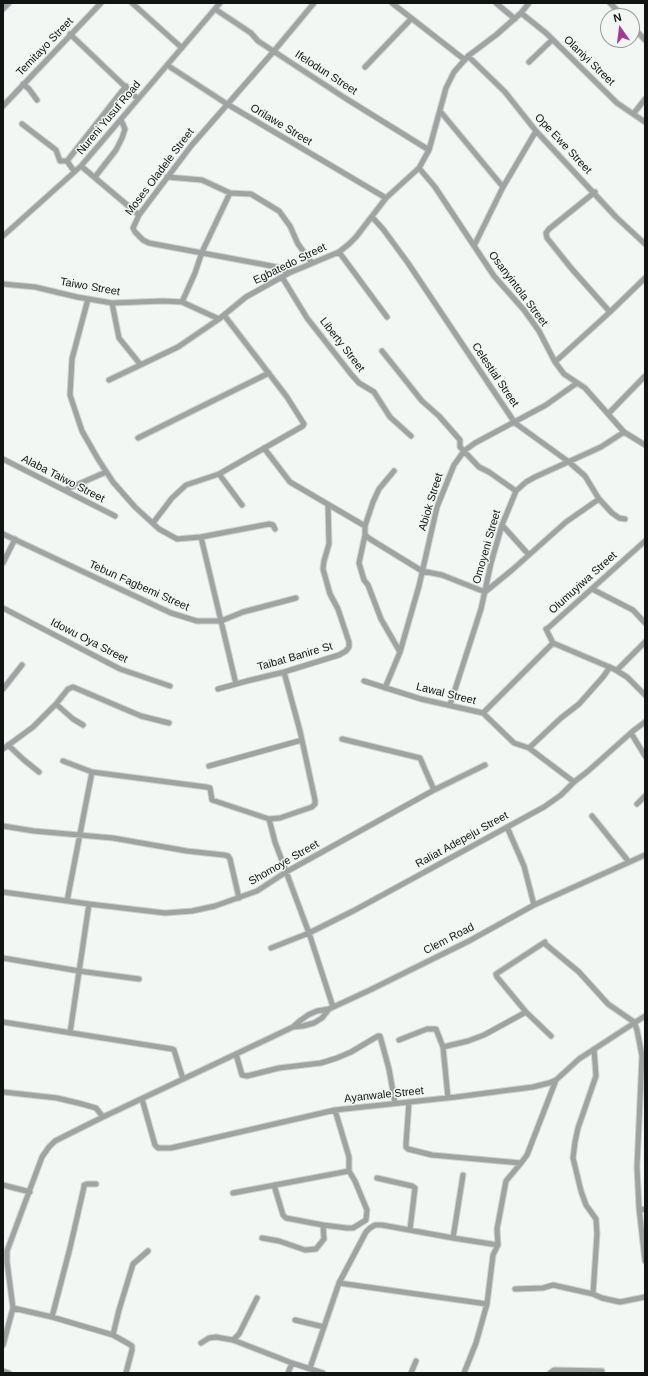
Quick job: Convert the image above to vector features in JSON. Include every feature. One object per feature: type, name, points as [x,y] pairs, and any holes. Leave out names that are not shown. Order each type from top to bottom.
[{"type":"street","points":[[3,9],[9,3]]},
{"type":"street","name":"Temitayo Street","points":[[3,106],[101,3]]},
{"type":"street","points":[[132,3],[182,48]]},
{"type":"street","name":"Nureni Yusuf Road","points":[[3,236],[81,166],[220,3]]},
{"type":"street","name":"Moses Oladele Street","points":[[289,273],[277,267],[149,243],[143,240],[133,228],[139,215],[191,146],[314,3]]},
{"type":"street","name":"Ope Ewe Street","points":[[392,3],[467,58],[505,92],[536,131],[595,192],[616,217],[645,244]]},
{"type":"street","points":[[496,3],[515,18]]},
{"type":"street","points":[[419,168],[428,150],[449,81],[454,72],[467,58],[521,13],[529,3]]},
{"type":"street","name":"Ifelodun Street","points":[[216,9],[251,33],[258,41],[428,150]]},
{"type":"street","name":"Olaniyi Street","points":[[521,13],[552,40],[617,103],[634,113],[645,122]]},
{"type":"street","points":[[365,67],[412,19]]},
{"type":"street","points":[[70,34],[138,99]]},
{"type":"street","points":[[530,62],[552,40]]},
{"type":"street","name":"Orilawe Street","points":[[167,65],[227,104],[386,198]]},
{"type":"street","points":[[23,84],[38,100]]},
{"type":"street","points":[[22,124],[56,150],[60,161],[67,161],[126,86]]},
{"type":"street","points":[[634,113],[645,99]]},
{"type":"street","points":[[440,111],[503,187]]},
{"type":"street","points":[[95,177],[116,150],[122,138],[125,129],[121,120]]},
{"type":"street","points":[[474,246],[503,187],[536,131]]},
{"type":"street","points":[[67,161],[74,172]]},
{"type":"street","points":[[81,166],[139,215]]},
{"type":"street","name":"Egbatedo Street","points":[[109,380],[178,347],[219,319],[246,297],[289,273],[339,252],[356,237],[386,198],[419,168]]},
{"type":"street","name":"Osanyintola Street","points":[[419,168],[435,187],[494,276],[524,310],[539,331],[555,362],[564,374],[585,388],[624,432],[645,445]]},
{"type":"street","points":[[167,177],[202,180],[230,193],[252,194],[279,212],[290,226],[298,244],[312,264]]},
{"type":"street","points":[[595,192],[546,233],[547,238],[571,268],[610,312]]},
{"type":"street","points":[[182,302],[195,273],[202,252],[230,193]]},
{"type":"street","name":"Celestial Street","points":[[372,217],[408,264],[515,423],[569,462],[585,476],[599,499],[612,513],[619,518],[625,519]]},
{"type":"street","points":[[339,252],[387,317]]},
{"type":"street","name":"Liberty Street","points":[[282,277],[307,318],[351,374],[359,383],[374,392],[390,417],[411,436]]},
{"type":"street","points":[[555,362],[645,278]]},
{"type":"street","name":"Taiwo Street","points":[[3,284],[35,287],[112,303],[163,301],[182,302],[219,319]]},
{"type":"street","points":[[88,299],[72,359],[70,395],[82,432],[106,472],[123,494],[159,529],[177,539],[202,537],[269,524],[275,529]]},
{"type":"street","points":[[112,303],[120,338],[140,364]]},
{"type":"street","points":[[153,523],[172,498],[186,486],[219,474],[303,426],[304,424],[287,397],[224,315]]},
{"type":"street","points":[[382,351],[422,401],[439,416],[460,440],[460,447],[479,467],[489,472],[516,491]]},
{"type":"street","points":[[138,438],[269,373]]},
{"type":"street","points":[[608,414],[645,376]]},
{"type":"street","name":"Abiok Street","points":[[385,688],[400,652],[437,508],[445,484],[454,465],[464,451],[475,443],[515,423],[546,405],[577,383]]},
{"type":"street","name":"Omoyeni Street","points":[[450,704],[481,610],[491,563],[502,525],[516,491],[526,482],[535,477],[601,447],[624,432]]},
{"type":"street","points":[[264,448],[290,482],[365,526]]},
{"type":"street","name":"Alaba Taiwo Street","points":[[3,459],[115,516]]},
{"type":"street","points":[[65,490],[106,472]]},
{"type":"street","points":[[394,472],[387,478],[376,495],[365,526],[365,535],[359,563],[364,580],[368,585],[381,619],[400,652]]},
{"type":"street","points":[[219,474],[242,505]]},
{"type":"street","points":[[365,535],[422,571],[442,575],[485,592],[566,522],[599,499]]},
{"type":"street","name":"Taibat Banire St","points":[[218,689],[284,672],[339,654],[346,651],[349,647],[349,642],[338,609],[330,594],[323,569],[329,544],[328,505]]},
{"type":"street","points":[[502,525],[529,555]]},
{"type":"street","name":"Tebun Fagbemi Street","points":[[3,534],[171,613],[197,622],[221,621],[243,612],[296,598]]},
{"type":"street","points":[[202,537],[236,684]]},
{"type":"street","points":[[3,563],[15,539]]},
{"type":"street","name":"Olumuyiwa Street","points":[[553,643],[546,629],[645,542]]},
{"type":"street","points":[[592,588],[633,610],[645,622]]},
{"type":"street","name":"Idowu Oya Street","points":[[3,608],[120,669],[170,686]]},
{"type":"street","points":[[617,670],[645,642]]},
{"type":"street","points":[[483,713],[553,643],[617,670],[627,677],[645,695]]},
{"type":"street","points":[[3,689],[22,665]]},
{"type":"street","points":[[529,748],[561,718],[579,704],[610,667]]},
{"type":"street","points":[[63,761],[92,772],[210,788],[212,800],[215,802],[269,819],[275,819],[312,807],[315,804],[302,740],[284,672]]},
{"type":"street","name":"Lawal Street","points":[[364,681],[421,699],[450,704],[483,713],[514,743],[529,748],[574,782]]},
{"type":"street","points":[[3,749],[33,727],[56,704],[68,689],[73,688],[141,716],[170,723]]},
{"type":"street","points":[[56,704],[73,719],[83,725]]},
{"type":"street","name":"Raliat Adepeju Street","points":[[271,948],[355,910],[544,807],[561,795],[574,782],[645,722]]},
{"type":"street","points":[[631,733],[645,756]]},
{"type":"street","points":[[342,739],[420,758],[434,790]]},
{"type":"street","points":[[209,766],[302,740]]},
{"type":"street","points":[[8,745],[39,772]]},
{"type":"street","name":"Shomoye Street","points":[[3,892],[165,913],[192,911],[215,906],[257,892],[286,872],[434,790],[485,765]]},
{"type":"street","points":[[67,901],[92,772]]},
{"type":"street","points":[[637,804],[645,796]]},
{"type":"street","points":[[592,816],[629,862]]},
{"type":"street","points":[[269,819],[275,842],[308,932],[331,1008],[322,1018],[303,1026],[293,1027]]},
{"type":"street","points":[[3,826],[34,831],[113,838],[187,851],[228,856],[239,898]]},
{"type":"street","points":[[507,827],[524,866],[534,905]]},
{"type":"street","name":"Clem Road","points":[[13,1308],[6,1256],[9,1244],[30,1192],[42,1156],[49,1147],[60,1138],[264,1042],[293,1027],[308,1015],[331,1008],[469,940],[534,905],[645,855]]},
{"type":"street","points":[[70,1033],[89,904]]},
{"type":"street","points":[[551,1036],[526,1012],[496,974],[545,942],[544,943],[579,972],[608,1004],[634,1022],[642,1056],[637,1167],[639,1208],[645,1261]]},
{"type":"street","points":[[3,958],[79,971],[139,979]]},
{"type":"street","points":[[443,1046],[468,1041],[484,1035],[526,1012]]},
{"type":"street","name":"Ayanwale Street","points":[[142,1099],[155,1145],[158,1148],[171,1148],[335,1110],[533,1087],[556,1080],[571,1065],[645,1016]]},
{"type":"street","points":[[3,1022],[172,1049],[174,1050],[183,1079]]},
{"type":"street","points":[[399,1040],[427,1029],[436,1029],[443,1046],[448,1098]]},
{"type":"street","points":[[236,1054],[242,1075],[247,1076],[279,1068],[321,1062],[337,1058],[380,1036],[389,1069],[395,1103]]},
{"type":"street","points":[[593,1294],[597,1234],[596,1219],[586,1205],[580,1191],[573,1158],[578,1128],[595,1080],[594,1049]]},
{"type":"street","points":[[464,1373],[476,1343],[487,1304],[493,1255],[498,1245],[497,1229],[506,1182],[527,1155],[556,1080]]},
{"type":"street","points":[[3,1092],[57,1098],[82,1104],[96,1108],[103,1117]]},
{"type":"street","points":[[409,1102],[406,1144],[408,1149],[432,1155],[521,1163]]},
{"type":"street","points":[[274,1185],[283,1215],[286,1218],[347,1228],[353,1228],[366,1220],[367,1210],[355,1180],[349,1171],[349,1157],[335,1110]]},
{"type":"street","points":[[233,1193],[349,1171]]},
{"type":"street","points":[[453,1238],[463,1175]]},
{"type":"street","points":[[377,1178],[415,1188],[410,1229]]},
{"type":"street","points":[[52,1317],[72,1241],[84,1185],[96,1184]]},
{"type":"street","points":[[3,1185],[30,1192]]},
{"type":"street","points":[[639,1208],[645,1210]]},
{"type":"street","points":[[262,1238],[279,1241],[305,1250],[316,1249],[324,1240],[323,1225]]},
{"type":"street","points":[[310,1368],[339,1283],[366,1232],[370,1228],[375,1225],[382,1225],[498,1245]]},
{"type":"street","points":[[113,1335],[133,1264],[148,1251]]},
{"type":"street","points":[[339,1283],[487,1304]]},
{"type":"street","points":[[515,1288],[543,1288],[553,1285],[620,1302],[645,1297]]},
{"type":"street","points":[[233,1340],[239,1334],[257,1298]]},
{"type":"street","points":[[3,1346],[13,1308],[52,1317],[113,1335],[129,1344],[132,1346],[132,1350],[126,1373]]},
{"type":"street","points":[[295,1320],[324,1327]]},
{"type":"street","points":[[201,1343],[209,1338],[216,1337],[233,1340],[292,1363],[323,1373]]},
{"type":"street","points":[[411,1373],[416,1361]]},
{"type":"street","points":[[288,1373],[292,1363]]},
{"type":"street","points":[[550,1373],[554,1370],[602,1371]]},
{"type":"street","points":[[3,1371],[9,1373]]}]
